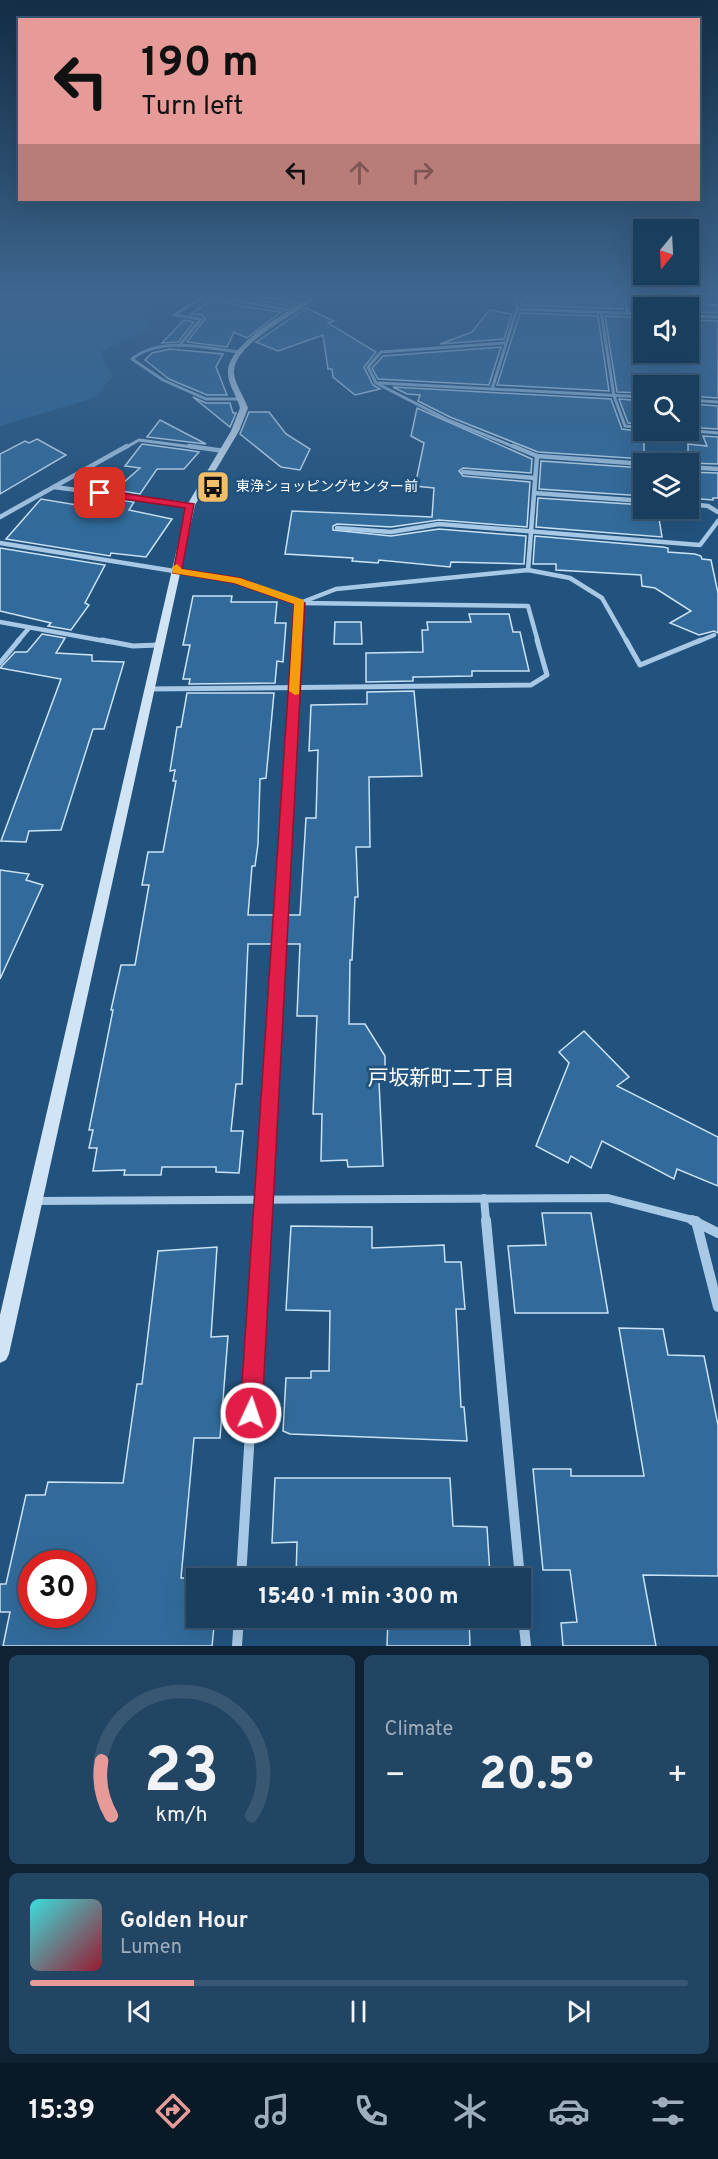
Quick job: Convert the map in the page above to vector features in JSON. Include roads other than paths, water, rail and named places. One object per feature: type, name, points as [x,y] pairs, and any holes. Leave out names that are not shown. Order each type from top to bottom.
[{"type":"street","points":[[155,375],[206,399],[242,399]]},
{"type":"street","points":[[0,1354],[5,1310],[33,1201],[191,506],[235,432],[244,408],[242,399],[234,386],[232,375]]},
{"type":"street","points":[[372,375],[376,383],[448,420],[537,456],[633,463]]},
{"type":"street","points":[[492,389],[496,375]]},
{"type":"street","points":[[611,375],[614,396],[625,426],[633,427]]},
{"type":"street","points":[[376,383],[633,397]]},
{"type":"street","points":[[699,401],[718,402]]},
{"type":"street","points":[[699,431],[718,433]]},
{"type":"street","points":[[0,517],[139,440],[224,451]]},
{"type":"street","points":[[528,570],[537,456]]},
{"type":"street","points":[[699,467],[718,469]]},
{"type":"street","points":[[463,472],[535,478]]},
{"type":"street","points":[[54,487],[191,506]]},
{"type":"street","points":[[534,493],[633,500]]},
{"type":"street","points":[[699,505],[708,506],[718,512]]},
{"type":"street","points":[[338,528],[391,532],[439,524],[700,545],[718,521]]},
{"type":"street","points":[[0,543],[236,581],[300,603],[528,606],[547,675],[531,685],[148,689]]},
{"type":"street","points":[[300,603],[336,590],[528,570],[570,578],[602,598],[640,665],[714,635]]},
{"type":"street","points":[[242,1568],[300,603]]},
{"type":"street","points":[[0,622],[134,646],[158,645]]},
{"type":"street","points":[[0,663],[29,628]]},
{"type":"street","points":[[484,1198],[519,1568]]},
{"type":"street","points":[[33,1201],[608,1198],[696,1221],[718,1233]]},
{"type":"street","points":[[696,1221],[718,1307]]},
{"type":"street","points":[[237,1646],[238,1628]]},
{"type":"street","points":[[524,1628],[526,1646]]},
{"type":"place","name":"東浄ショッピングセンター前","points":[[213,487]]},
{"type":"district","name":"戸坂新町二丁目","points":[[441,1079]]}]
